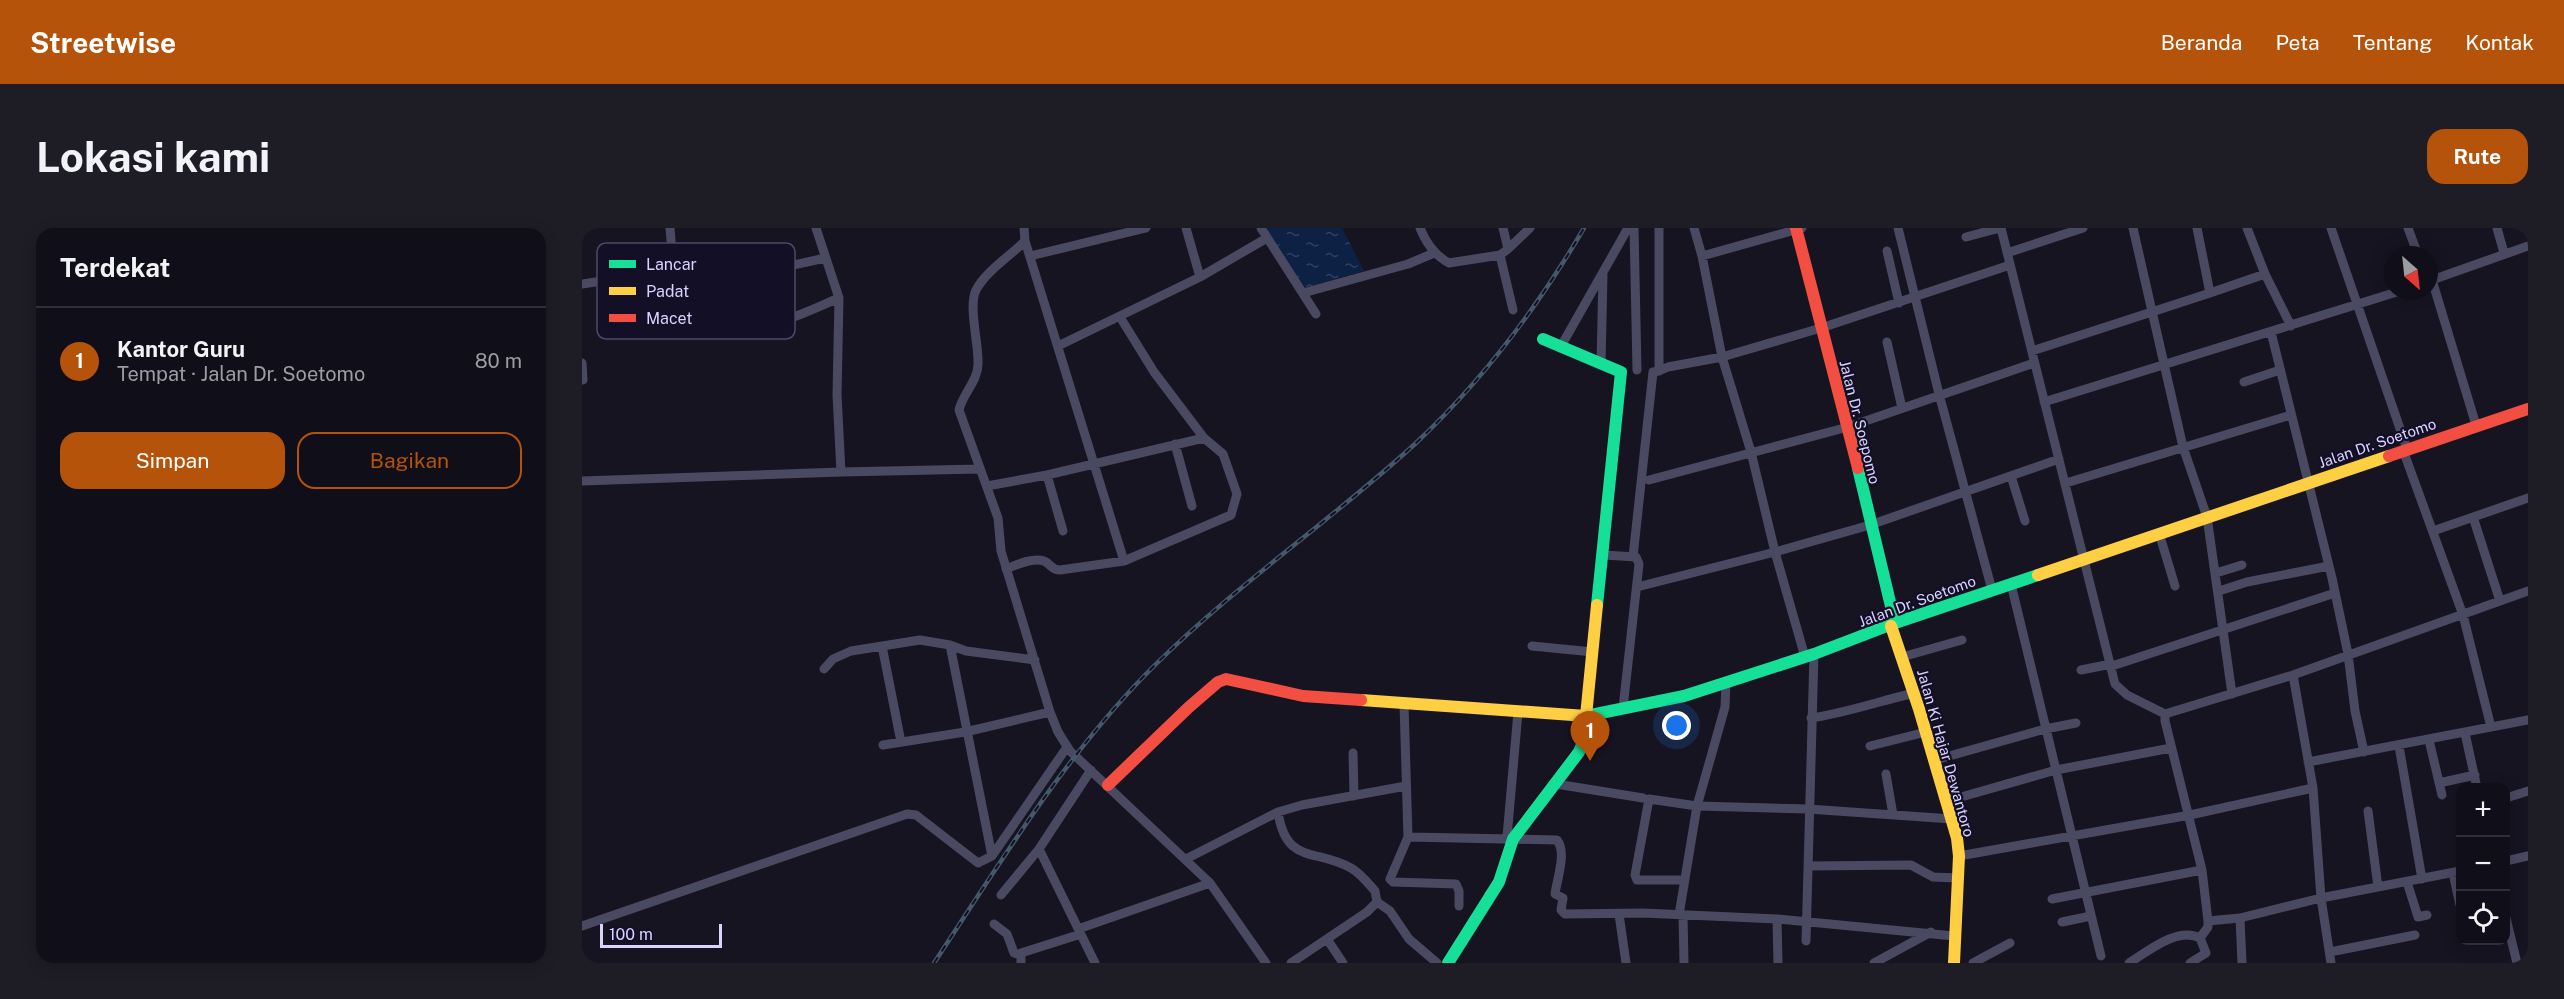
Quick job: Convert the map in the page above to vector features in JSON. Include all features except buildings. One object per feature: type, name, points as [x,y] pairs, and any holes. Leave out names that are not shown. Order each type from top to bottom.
[{"type":"street","points":[[670,228],[671,243]]},
{"type":"street","points":[[816,228],[839,298],[837,395],[841,472]]},
{"type":"street","points":[[1024,228],[1025,241],[1124,561]]},
{"type":"street","points":[[1030,256],[1146,228]]},
{"type":"street","points":[[1186,228],[1200,277]]},
{"type":"street","points":[[1260,228],[1316,314]]},
{"type":"street","points":[[1420,228],[1434,253],[1449,263],[1504,252],[1530,228]]},
{"type":"street","points":[[1503,228],[1504,252],[1513,310]]},
{"type":"street","points":[[1560,348],[1629,228]]},
{"type":"street","points":[[1634,228],[1637,370]]},
{"type":"street","points":[[1633,557],[1656,372],[1659,228]]},
{"type":"street","points":[[1694,228],[1702,256],[1722,357],[1751,452],[1775,552],[1809,656],[1811,718],[1806,941]]},
{"type":"street","points":[[1898,228],[1939,394],[1992,590]]},
{"type":"street","points":[[1966,237],[2000,228],[2115,684],[2121,690],[2166,714],[2293,675],[2528,591]]},
{"type":"street","points":[[2007,253],[2064,231],[2083,228]]},
{"type":"street","points":[[2133,228],[2183,447],[2207,517],[2232,694]]},
{"type":"street","points":[[2197,228],[2210,293]]},
{"type":"street","points":[[2247,228],[2265,274],[2291,326]]},
{"type":"street","points":[[2331,228],[2463,615],[2492,727]]},
{"type":"street","points":[[2408,228],[2415,246]]},
{"type":"street","points":[[2497,228],[2504,253]]},
{"type":"street","points":[[1702,256],[1798,229]]},
{"type":"street","name":"Jalan Dr. Soepomo","points":[[1798,229],[1821,328],[1848,427],[1893,625]]},
{"type":"street","points":[[1058,346],[1200,277],[1267,238]]},
{"type":"street","points":[[1025,241],[983,281],[974,297],[978,364],[976,378],[961,402],[959,410],[998,518],[1001,551],[1050,712],[1067,747],[1210,882],[1266,963]]},
{"type":"street","points":[[2438,278],[2528,246]]},
{"type":"street","points":[[1887,251],[1899,303]]},
{"type":"street","points":[[1303,293],[1408,264],[1434,253]]},
{"type":"street","points":[[795,265],[825,258]]},
{"type":"street","points":[[1543,339],[1621,372],[1637,370],[1656,372],[1668,367],[1722,357],[1821,328],[2010,265]]},
{"type":"street","points":[[1601,364],[1603,272]]},
{"type":"street","points":[[2032,351],[2265,274]]},
{"type":"street","points":[[582,284],[597,282]]},
{"type":"street","points":[[2044,402],[2384,297]]},
{"type":"street","points":[[795,317],[839,298]]},
{"type":"street","points":[[2437,300],[2476,425]]},
{"type":"street","points":[[1006,569],[1020,563],[1040,560],[1055,570],[1124,561],[1231,515],[1237,494],[1223,454],[1204,438],[1154,372],[1120,317]]},
{"type":"street","points":[[2271,332],[2335,593],[2348,654],[2355,711],[2364,752]]},
{"type":"street","points":[[1887,342],[1902,408]]},
{"type":"street","points":[[582,363],[583,381]]},
{"type":"street","points":[[1649,480],[1848,427],[2034,363]]},
{"type":"street","points":[[2244,382],[2280,370]]},
{"type":"street","points":[[1510,838],[1556,784],[1581,747],[1604,555],[1621,372]]},
{"type":"street","name":"Jalan Dr. Soetomo","points":[[1108,785],[1188,708],[1218,682],[1226,679],[1303,696],[1586,716],[1666,700],[1809,656],[2085,558],[2528,409]]},
{"type":"street","points":[[2066,483],[2291,415]]},
{"type":"street","points":[[987,486],[1047,475],[1204,438]]},
{"type":"street","points":[[1175,444],[1192,506]]},
{"type":"street","points":[[1637,587],[1870,525],[2059,459]]},
{"type":"street","points":[[582,481],[980,469]]},
{"type":"street","points":[[1047,475],[1063,531]]},
{"type":"street","points":[[2011,476],[2025,521]]},
{"type":"street","points":[[2433,531],[2528,498]]},
{"type":"street","points":[[2474,517],[2500,602]]},
{"type":"street","points":[[2159,533],[2175,586]]},
{"type":"street","points":[[1604,555],[1637,558],[1639,564],[1623,708]]},
{"type":"street","points":[[2216,573],[2242,565]]},
{"type":"street","points":[[2219,591],[2247,582],[2329,566]]},
{"type":"street","points":[[2011,584],[2101,956]]},
{"type":"street","points":[[2081,670],[2112,665],[2335,593]]},
{"type":"street","name":"Jalan Ki Hajar Dewantoro","points":[[1893,625],[1947,801],[1959,855],[1954,963]]},
{"type":"street","points":[[824,669],[833,659],[851,651],[920,640],[950,645],[966,651],[1035,660]]},
{"type":"street","points":[[1902,657],[1962,640]]},
{"type":"street","points":[[950,645],[965,732],[992,856]]},
{"type":"street","points":[[882,646],[901,742]]},
{"type":"street","points":[[1532,646],[1593,652]]},
{"type":"street","points":[[2293,675],[2313,788],[2321,898],[2331,963]]},
{"type":"street","points":[[1684,963],[1681,915],[1683,880],[1697,806],[1723,716],[1726,682]]},
{"type":"street","points":[[1811,718],[1842,713],[1852,708],[1914,693]]},
{"type":"street","points":[[1404,704],[1408,837],[1390,876],[1391,881],[1456,884],[1459,891],[1459,906]]},
{"type":"street","points":[[883,745],[965,732],[1050,712]]},
{"type":"street","points":[[1448,963],[1499,882],[1510,838],[1518,712]]},
{"type":"street","points":[[2166,714],[2165,722],[2202,870],[2208,927],[2200,938]]},
{"type":"street","points":[[2308,762],[2528,720]]},
{"type":"street","points":[[1935,760],[2045,729],[2076,723]]},
{"type":"street","points":[[1870,746],[1926,732]]},
{"type":"street","points":[[2466,733],[2476,783]]},
{"type":"street","points":[[2428,740],[2442,795]]},
{"type":"street","points":[[2399,746],[2422,879]]},
{"type":"street","points":[[582,926],[907,814],[916,815],[978,863],[992,856],[1067,747]]},
{"type":"street","points":[[1947,801],[2056,770],[2171,748]]},
{"type":"street","points":[[1353,753],[1354,796]]},
{"type":"street","points":[[1001,896],[1039,849],[1091,770]]},
{"type":"street","points":[[1886,774],[1893,815]]},
{"type":"street","points":[[2439,783],[2475,775]]},
{"type":"street","points":[[1556,784],[1643,798]]},
{"type":"street","points":[[1186,859],[1278,812],[1302,805],[1406,786]]},
{"type":"street","points":[[1959,855],[2190,815],[2313,788]]},
{"type":"street","points":[[2510,796],[2528,791]]},
{"type":"street","points":[[1683,880],[1637,880],[1635,875],[1649,799],[1697,806],[1808,809],[1952,819]]},
{"type":"street","points":[[2368,811],[2378,887]]},
{"type":"street","points":[[1278,812],[1280,825],[1288,844],[1351,868],[1375,891],[1377,902],[1390,912],[1409,939],[1437,963]]},
{"type":"street","points":[[1408,837],[1553,838],[1559,842],[1561,861],[1555,894],[1563,898],[1562,913],[1778,919],[1954,936]]},
{"type":"street","points":[[1039,849],[1095,963]]},
{"type":"street","points":[[2510,860],[2528,856]]},
{"type":"street","points":[[1808,866],[1911,865],[1933,877],[1958,878]]},
{"type":"street","points":[[2052,899],[2202,870]]},
{"type":"street","points":[[2208,921],[2240,918],[2321,898],[2456,872]]},
{"type":"street","points":[[994,924],[1007,934],[1014,953],[1020,959],[1025,951],[1210,882]]},
{"type":"street","points":[[2407,882],[2418,917],[2427,915]]},
{"type":"street","points":[[1291,963],[1377,902]]},
{"type":"street","points":[[1619,914],[1626,963]]},
{"type":"street","points":[[2062,922],[2091,916]]},
{"type":"street","points":[[2240,918],[2242,963]]},
{"type":"street","points":[[1778,919],[1778,963]]},
{"type":"street","points":[[1874,963],[1931,932]]},
{"type":"street","points":[[2129,963],[2177,937],[2192,935],[2200,938]]},
{"type":"street","points":[[2330,952],[2415,935]]},
{"type":"street","points":[[2510,937],[2517,963]]},
{"type":"street","points":[[2190,963],[2207,958],[2200,938]]},
{"type":"street","points":[[1327,939],[1343,963]]},
{"type":"street","points":[[1973,963],[2010,943]]},
{"type":"water","points":[[1263,228],[1342,228],[1364,271],[1301,289]]},
{"type":"railway","points":[[934,963],[1064,770],[1123,699],[1186,635],[1251,579],[1351,499],[1441,419],[1508,342],[1548,286],[1584,228]]},
{"type":"traffic: fast","points":[[1543,339],[1621,372],[1597,605]]},
{"type":"traffic: fast","points":[[1858,468],[1895,623]]},
{"type":"traffic: fast","points":[[1448,963],[1499,882],[1513,839],[1579,752],[1583,742],[1586,716],[1684,696],[1814,654],[1895,623],[2038,575]]},
{"type":"traffic: slow","points":[[2038,575],[2389,456]]},
{"type":"traffic: slow","points":[[1361,700],[1586,716],[1597,605]]},
{"type":"traffic: slow","points":[[1891,626],[1919,709],[1957,838],[1959,856],[1954,963]]},
{"type":"traffic: jam","points":[[1796,228],[1858,468]]},
{"type":"traffic: jam","points":[[2389,456],[2528,409]]},
{"type":"traffic: jam","points":[[1108,785],[1188,708],[1218,682],[1226,679],[1303,696],[1361,700]]},
{"type":"place","name":"Kantor Guru","points":[[1590,761]]}]
